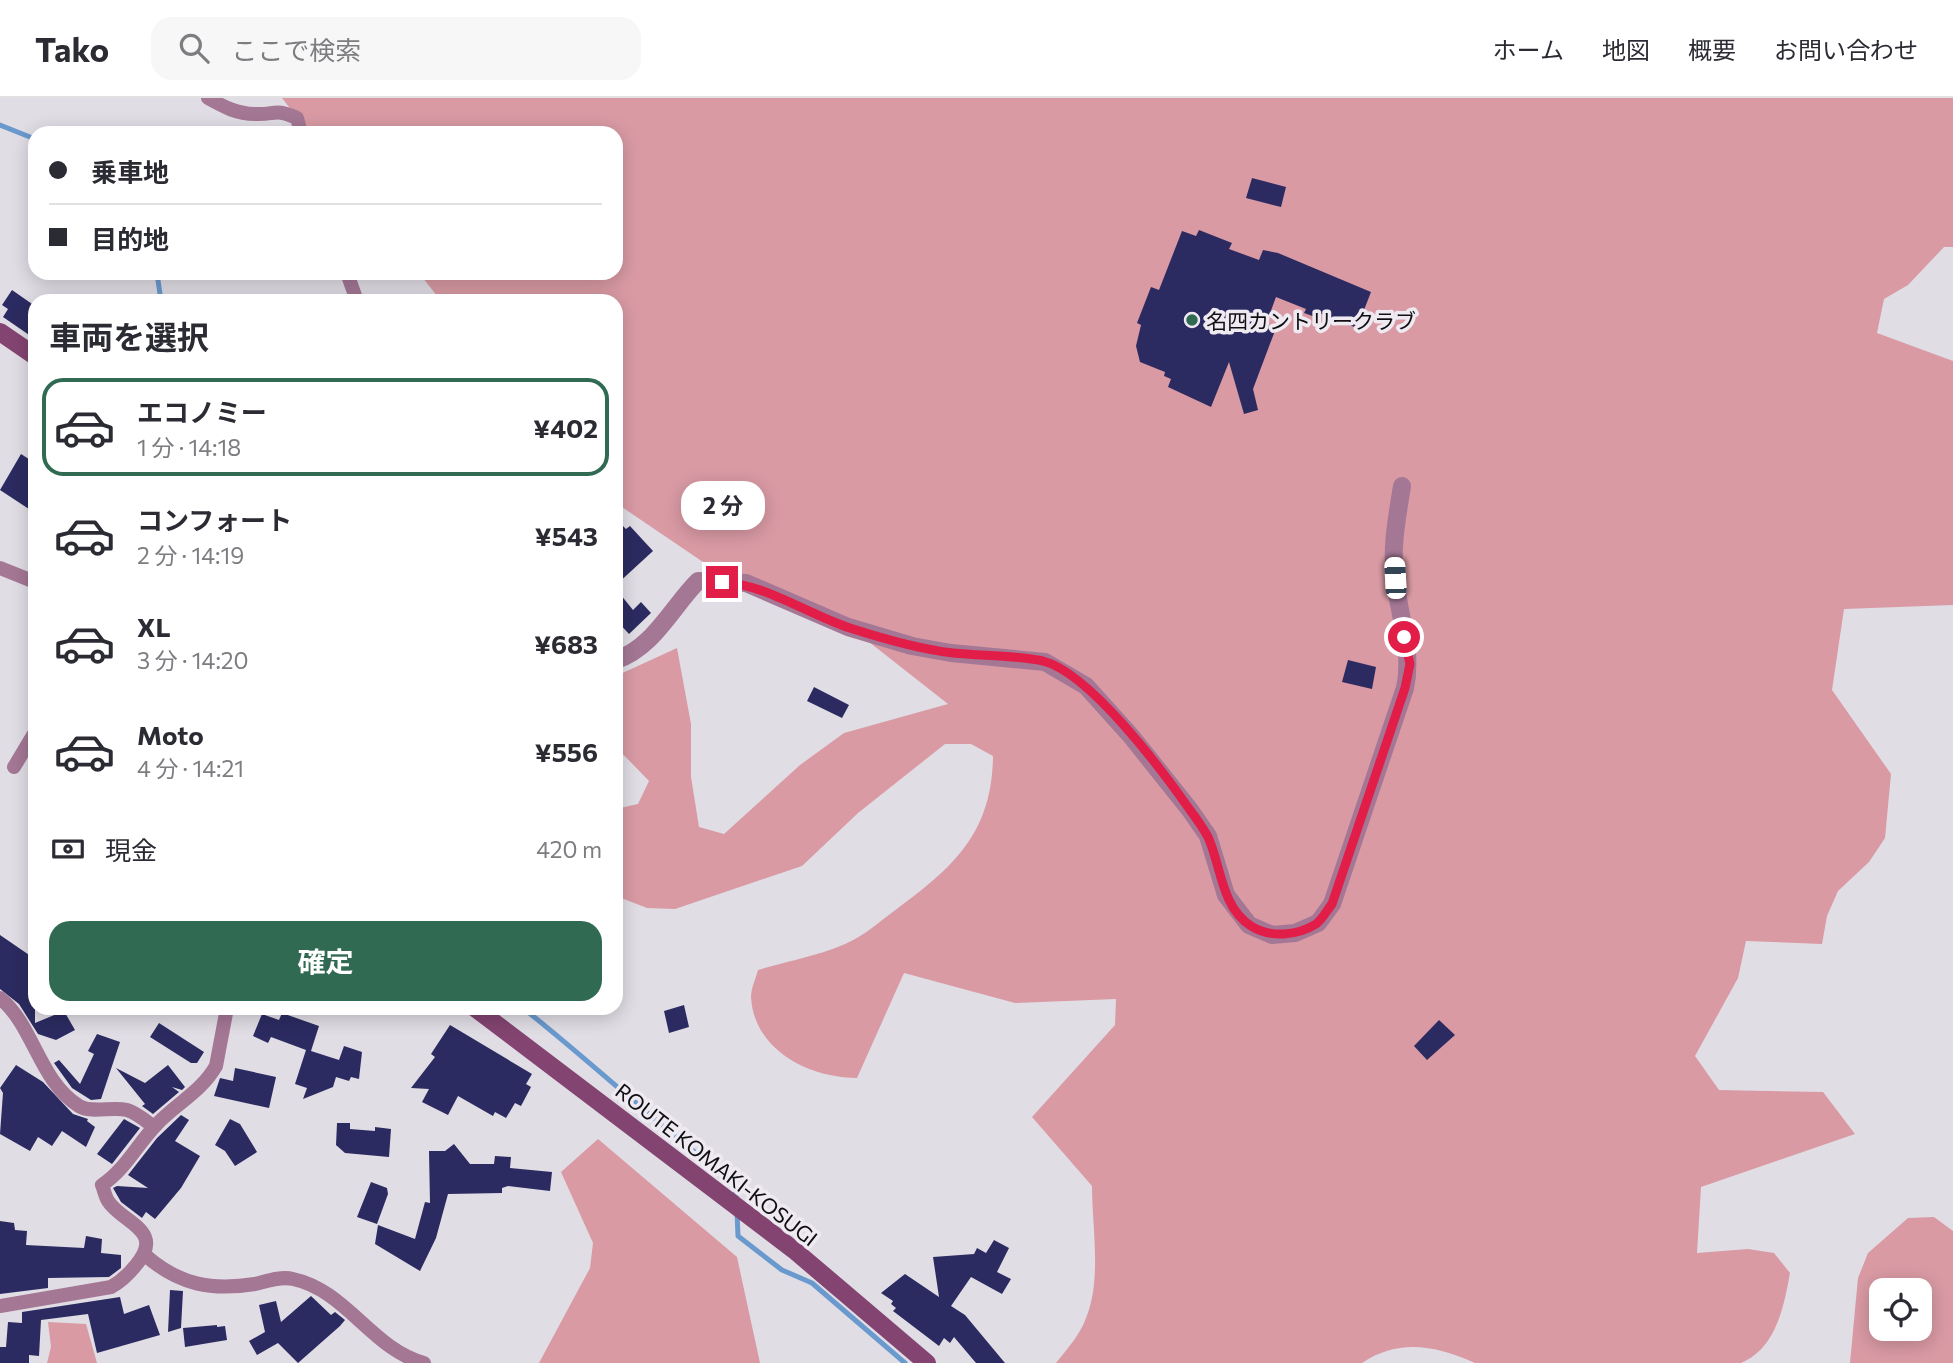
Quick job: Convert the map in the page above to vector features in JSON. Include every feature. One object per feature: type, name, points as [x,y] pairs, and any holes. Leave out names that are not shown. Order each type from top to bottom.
[{"type":"main road","points":[[0,332],[28,351]]},
{"type":"main road","name":"ROUTE KOMAKI-KOSUGI","points":[[484,1015],[747,1215],[927,1363]]},
{"type":"street","points":[[208,98],[234,112],[258,115],[278,110],[297,118],[299,126]]},
{"type":"street","points":[[623,657],[652,636],[698,581],[746,583],[848,627],[912,646],[950,653],[1045,662],[1086,686],[1132,736],[1190,810],[1208,836],[1226,895],[1249,925],[1272,934],[1295,933],[1318,923],[1332,904],[1405,688],[1410,664],[1395,578],[1393,539],[1402,486]]},
{"type":"street","points":[[0,568],[28,579]]},
{"type":"street","points":[[14,767],[28,744]]},
{"type":"street","points":[[0,998],[19,1021],[48,1074],[75,1103],[84,1108],[126,1110],[154,1127]]},
{"type":"street","points":[[0,1306],[111,1287],[124,1280],[145,1255],[146,1242],[136,1224],[109,1203],[102,1185],[139,1148],[154,1127],[195,1093],[211,1074],[216,1066],[226,1015]]},
{"type":"street","points":[[145,1255],[186,1282],[201,1287],[242,1286],[285,1278],[307,1283],[343,1305],[392,1346],[424,1363]]},
{"type":"shaded area","name":"名四カントリークラブ","points":[[282,98],[1953,98],[1953,247],[1944,247],[1908,285],[1884,299],[1877,333],[1953,361],[1953,605],[1844,609],[1832,690],[1891,774],[1885,838],[1869,862],[1838,891],[1827,916],[1822,944],[1746,941],[1738,978],[1695,1056],[1719,1090],[1823,1092],[1855,1134],[1701,1187],[1697,1253],[1748,1249],[1774,1253],[1790,1273],[1781,1312],[1763,1348],[1741,1363],[1475,1363],[1446,1352],[1418,1347],[1390,1350],[1362,1363],[1056,1363],[1080,1330],[1091,1303],[1095,1270],[1092,1186],[1032,1117],[1115,1025],[1116,999],[1015,1003],[904,973],[857,1078],[821,1073],[788,1058],[773,1046],[762,1032],[754,1016],[751,997],[758,970],[821,953],[855,939],[937,877],[966,845],[978,826],[991,783],[993,756],[971,744],[945,744],[858,813],[802,866],[675,909],[647,908],[623,899],[623,807],[638,804],[649,781],[623,754],[623,673],[677,648],[691,724],[691,777],[699,827],[724,834],[800,765],[844,733],[948,704],[827,609],[703,562],[623,508],[623,294],[436,294],[424,280],[623,280],[623,126],[304,126]]},
{"type":"shaded area","points":[[598,1139],[737,1257],[760,1363],[539,1363],[590,1268],[593,1243],[561,1172]]},
{"type":"shaded area","points":[[1934,1217],[1953,1231],[1953,1363],[1850,1363],[1858,1278],[1868,1253],[1908,1218]]},
{"type":"shaded area","points":[[48,1322],[86,1324],[97,1363],[47,1363],[51,1347]]},
{"type":"building","points":[[1252,178],[1286,187],[1281,207],[1246,198]]},
{"type":"building","name":"名四カントリークラブ","points":[[1199,230],[1232,243],[1229,249],[1259,260],[1263,250],[1278,253],[1371,292],[1357,328],[1319,313],[1318,318],[1304,313],[1306,309],[1276,297],[1266,324],[1276,328],[1253,389],[1258,410],[1244,414],[1229,362],[1211,407],[1168,387],[1171,379],[1164,376],[1165,372],[1140,362],[1136,346],[1141,325],[1137,323],[1151,287],[1159,290],[1182,231],[1196,236]]},
{"type":"building","points":[[12,290],[28,301],[28,334],[3,317],[8,309],[2,305]]},
{"type":"building","points":[[21,454],[28,458],[28,508],[0,490]]},
{"type":"building","points":[[623,526],[626,529],[630,526],[653,551],[623,579]]},
{"type":"building","points":[[623,598],[633,610],[641,602],[651,613],[629,634],[623,628]]},
{"type":"building","points":[[1348,660],[1376,667],[1372,689],[1342,682]]},
{"type":"building","points":[[814,687],[849,705],[842,718],[807,701]]},
{"type":"building","points":[[0,935],[28,954],[28,1015],[35,1015],[35,1023],[54,1015],[66,1015],[75,1030],[56,1040],[38,1034],[19,1004],[0,989]]},
{"type":"building","points":[[684,1005],[689,1027],[669,1033],[664,1011]]},
{"type":"building","points":[[262,1015],[279,1020],[281,1015],[288,1015],[319,1026],[311,1051],[339,1060],[344,1046],[362,1052],[359,1079],[351,1077],[349,1081],[336,1077],[333,1087],[303,1099],[307,1088],[295,1084],[306,1050],[271,1037],[268,1043],[253,1036]]},
{"type":"building","points":[[1439,1020],[1455,1035],[1427,1060],[1414,1046]]},
{"type":"building","points":[[159,1023],[204,1052],[197,1063],[191,1063],[150,1037]]},
{"type":"building","points":[[450,1025],[532,1074],[526,1084],[531,1087],[521,1106],[515,1103],[506,1118],[495,1112],[493,1116],[458,1096],[448,1115],[422,1102],[429,1089],[411,1088],[435,1057],[431,1054]]},
{"type":"building","points":[[97,1034],[120,1042],[101,1099],[91,1100],[72,1088],[54,1063],[59,1060],[80,1084],[94,1054],[88,1051]]},
{"type":"building","points":[[16,1065],[43,1082],[73,1114],[88,1119],[95,1127],[86,1147],[62,1131],[52,1146],[38,1137],[30,1151],[0,1134],[3,1093],[0,1088]]},
{"type":"building","points":[[168,1065],[185,1087],[182,1090],[172,1087],[179,1092],[153,1114],[142,1106],[145,1104],[116,1068],[145,1083]]},
{"type":"building","points":[[235,1068],[276,1077],[269,1108],[214,1096],[220,1078],[233,1081]]},
{"type":"building","points":[[181,1115],[189,1120],[175,1141],[200,1156],[181,1188],[155,1219],[146,1212],[142,1218],[121,1202],[113,1188],[148,1188],[128,1175],[157,1138]]},
{"type":"building","points":[[124,1119],[140,1128],[112,1164],[97,1154]]},
{"type":"building","points":[[230,1119],[240,1124],[257,1152],[235,1166],[225,1151],[215,1145]]},
{"type":"building","points":[[337,1123],[350,1123],[350,1129],[391,1129],[389,1157],[345,1153],[336,1145]]},
{"type":"building","points":[[454,1144],[470,1164],[494,1164],[495,1156],[511,1157],[510,1168],[552,1172],[550,1191],[508,1186],[502,1188],[502,1193],[448,1194],[436,1238],[420,1271],[375,1244],[378,1225],[415,1239],[425,1202],[430,1203],[429,1151],[445,1151]]},
{"type":"building","points":[[371,1182],[387,1188],[388,1194],[377,1224],[357,1217]]},
{"type":"building","points":[[0,1221],[14,1223],[15,1230],[27,1231],[26,1245],[84,1248],[86,1236],[102,1239],[101,1253],[121,1255],[121,1268],[109,1277],[48,1278],[48,1288],[0,1294]]},
{"type":"building","points":[[994,1240],[1009,1248],[997,1272],[1011,1279],[1002,1294],[971,1277],[951,1306],[965,1315],[1005,1363],[976,1363],[954,1337],[950,1343],[944,1338],[939,1346],[893,1311],[896,1308],[891,1304],[893,1301],[881,1293],[905,1274],[939,1297],[933,1257],[974,1254],[977,1248],[986,1253]]},
{"type":"building","points":[[170,1290],[183,1291],[181,1328],[168,1332]]},
{"type":"building","points":[[311,1296],[331,1315],[335,1312],[345,1320],[340,1326],[298,1363],[278,1343],[257,1355],[249,1341],[265,1332],[259,1305],[276,1301],[281,1322]]},
{"type":"building","points":[[120,1297],[124,1314],[149,1305],[160,1335],[97,1353],[88,1314],[41,1320],[39,1356],[29,1355],[29,1363],[0,1363],[0,1347],[6,1347],[8,1322],[22,1323],[22,1312]]},
{"type":"building","points":[[225,1326],[227,1340],[185,1347],[183,1328]]},
{"type":"waterway","points":[[0,125],[28,136]]},
{"type":"waterway","points":[[158,280],[160,294]]},
{"type":"waterway","points":[[531,1015],[734,1183],[737,1202]]},
{"type":"waterway","points":[[737,1212],[738,1236],[782,1270],[812,1283],[905,1363]]},
{"type":"place","name":"名四カントリークラブ","points":[[1192,320]]},
{"type":"route","points":[[722,582],[746,583],[848,627],[912,646],[950,653],[1045,662],[1086,686],[1132,736],[1208,836],[1226,895],[1249,925],[1272,934],[1295,933],[1318,923],[1332,904],[1405,688],[1410,664],[1404,637]]}]
